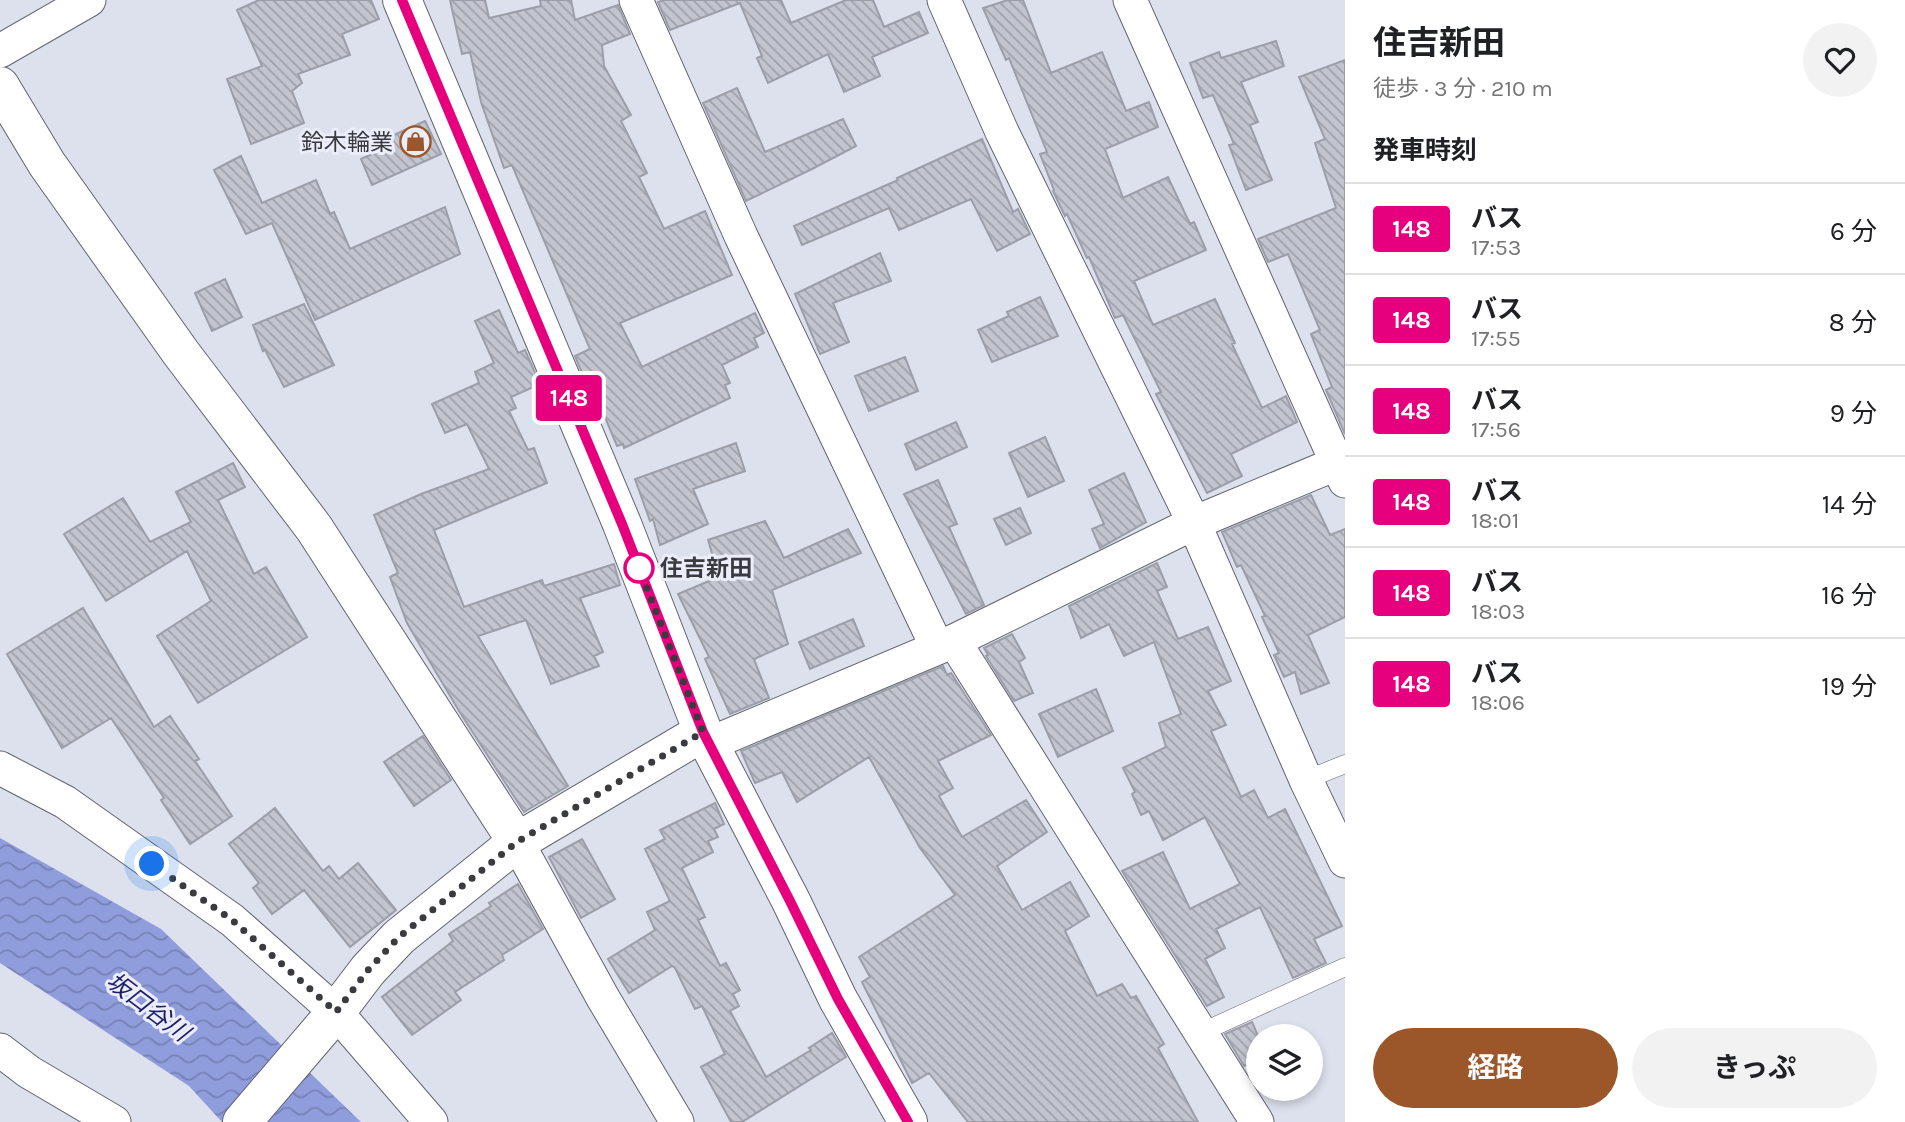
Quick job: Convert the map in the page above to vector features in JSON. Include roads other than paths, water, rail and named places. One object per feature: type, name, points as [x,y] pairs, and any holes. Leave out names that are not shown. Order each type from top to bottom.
[{"type":"street","points":[[0,51],[89,0]]},
{"type":"street","points":[[402,0],[622,524],[706,738],[797,913],[838,999],[908,1122]]},
{"type":"street","points":[[636,0],[741,236],[946,644],[1257,1122]]},
{"type":"street","points":[[944,0],[1002,132],[1194,523],[1306,780],[1345,861]]},
{"type":"street","points":[[242,1122],[336,1012],[368,970],[399,937],[517,842],[706,738],[946,644],[1194,523],[1342,468],[1130,0]]},
{"type":"street","points":[[0,86],[47,164],[158,320],[314,528],[517,842],[603,998],[677,1122]]},
{"type":"street","points":[[0,768],[65,802],[232,920],[336,1012],[431,1122]]},
{"type":"street","points":[[0,1050],[29,1072],[114,1122]]},
{"type":"lane","points":[[1306,780],[1345,764]]},
{"type":"lane","points":[[1200,1033],[1345,967]]},
{"type":"water","name":"坂口谷川","points":[[0,838],[161,929],[361,1122],[222,1122],[189,1086],[0,963]]},
{"type":"place","name":"鈴木輪業","points":[[416,142]]},
{"type":"place","name":"住吉新田","points":[[639,568]]}]
